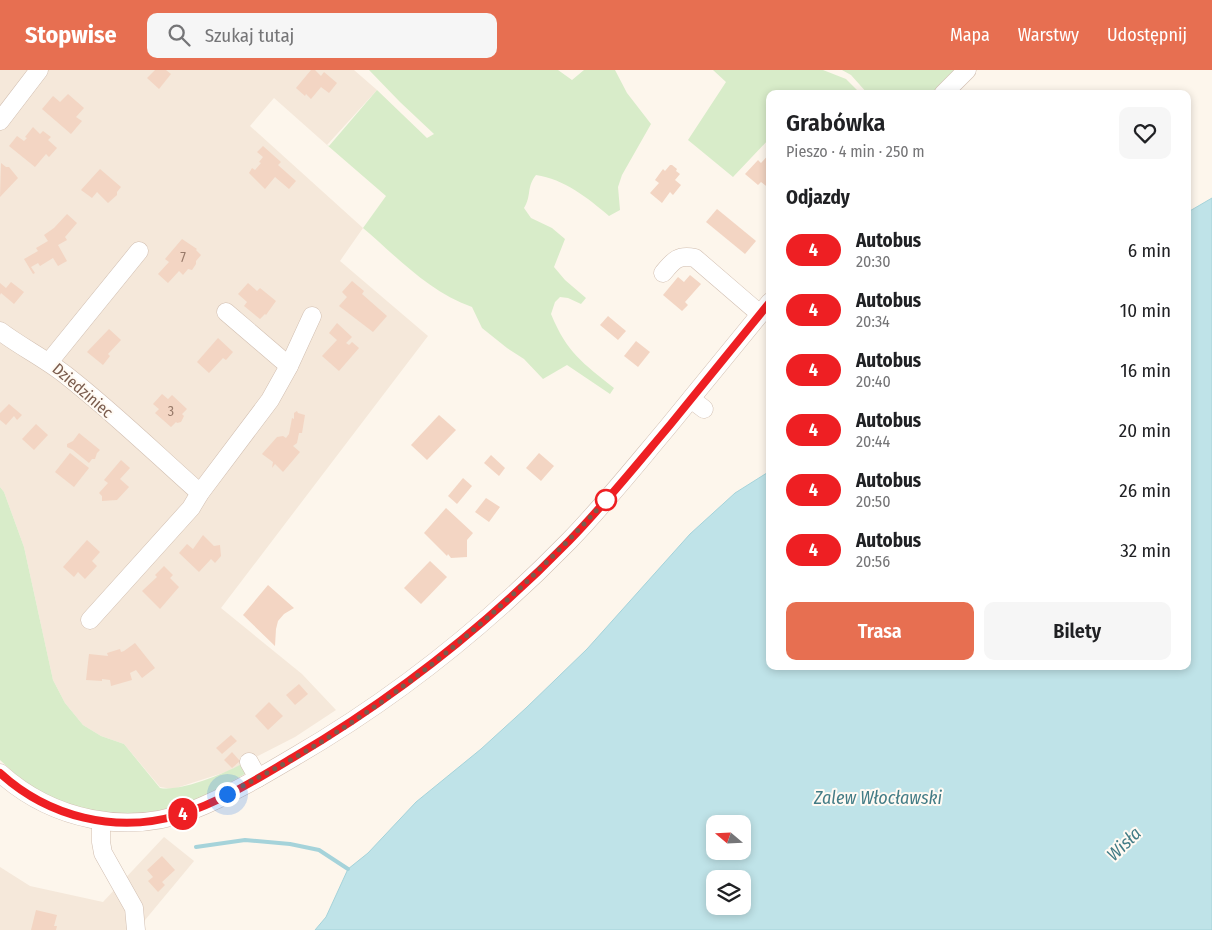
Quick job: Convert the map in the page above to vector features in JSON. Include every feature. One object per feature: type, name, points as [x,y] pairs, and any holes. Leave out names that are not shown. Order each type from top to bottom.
[{"type":"street","points":[[0,121],[39,70]]},
{"type":"street","points":[[947,90],[966,70]]},
{"type":"street","name":"Dziedziniec","points":[[139,251],[48,362],[87,392],[200,493]]},
{"type":"street","points":[[0,773],[22,791],[49,807],[66,813],[101,821],[148,821],[178,815],[212,802],[258,778],[353,722],[419,675],[476,629],[571,539],[630,472],[698,404],[765,308],[695,258],[686,256],[678,258],[663,273]]},
{"type":"street","points":[[226,312],[289,366]]},
{"type":"street","points":[[90,620],[191,508],[200,493],[270,400],[289,366],[312,316]]},
{"type":"street","points":[[0,330],[48,362]]},
{"type":"street","points":[[248,762],[258,778]]},
{"type":"street","points":[[101,821],[103,853],[134,908],[136,930]]},
{"type":"shaded area","points":[[0,70],[354,70],[377,90],[327,145],[274,98],[250,126],[363,228],[340,261],[428,336],[221,608],[302,674],[336,710],[295,737],[229,771],[173,789],[160,787],[124,744],[101,736],[83,725],[65,703],[53,680],[24,547],[4,492],[0,487]]},
{"type":"shaded area","points":[[164,837],[194,861],[140,926],[125,930],[0,930],[0,867],[30,886],[103,902]]},
{"type":"green space","points":[[369,70],[558,70],[572,80],[584,70],[615,70],[627,93],[651,124],[622,175],[618,187],[620,210],[609,216],[584,196],[566,185],[536,175],[531,184],[524,208],[531,218],[552,228],[565,239],[554,267],[565,280],[586,298],[581,304],[568,298],[560,297],[555,302],[551,314],[570,348],[585,364],[614,388],[610,394],[567,365],[543,379],[524,359],[482,328],[472,307],[442,292],[414,273],[363,228],[386,196],[327,145],[329,146],[377,90],[427,138],[434,134]]},
{"type":"green space","points":[[713,70],[823,70],[846,79],[857,90],[766,90],[766,142],[733,177],[688,140],[726,82]]},
{"type":"green space","points":[[842,70],[956,70],[936,90],[864,90],[851,75]]},
{"type":"green space","points":[[0,487],[4,492],[24,547],[53,680],[65,703],[83,725],[101,736],[124,744],[160,788],[191,784],[215,776],[245,762],[250,771],[193,801],[165,809],[126,813],[106,812],[67,804],[32,787],[0,760]]},
{"type":"water","name":"Zalew Włocławski","points":[[1212,198],[1212,930],[315,930],[326,917],[348,869],[368,853],[416,802],[481,749],[587,649],[690,534],[735,493],[766,474],[766,670],[1191,670],[1191,210]]},
{"type":"building","points":[[155,70],[166,70],[171,74],[159,89],[147,78]]},
{"type":"building","points":[[311,70],[315,70],[321,76],[324,72],[337,83],[329,93],[321,87],[311,99],[296,88]]},
{"type":"building","points":[[68,94],[84,108],[76,117],[82,121],[71,134],[42,109],[53,96],[60,102]]},
{"type":"building","points":[[33,127],[40,134],[43,131],[51,137],[48,140],[57,148],[49,157],[46,154],[35,167],[9,146],[17,136],[24,141]]},
{"type":"building","points":[[263,146],[281,162],[278,165],[296,181],[289,189],[275,177],[265,189],[249,173],[252,168],[255,170],[261,163],[259,162],[263,157],[257,152]]},
{"type":"building","points":[[766,157],[766,186],[761,182],[758,185],[745,174],[758,160],[761,163]]},
{"type":"building","points":[[1,163],[9,167],[18,178],[0,197]]},
{"type":"building","points":[[670,165],[677,169],[676,171],[680,174],[675,180],[681,185],[673,195],[670,192],[662,203],[650,193],[659,183],[655,180],[663,169],[665,171]]},
{"type":"building","points":[[100,169],[121,187],[117,195],[108,203],[97,192],[92,198],[81,190]]},
{"type":"building","points":[[717,209],[756,241],[745,254],[706,222]]},
{"type":"building","points":[[67,214],[77,223],[65,237],[67,240],[58,245],[67,261],[58,266],[53,258],[40,266],[38,263],[31,267],[35,273],[33,274],[24,259],[38,251],[36,248],[48,241],[44,235],[54,228]]},
{"type":"building","points":[[182,239],[197,249],[201,255],[192,270],[188,269],[183,275],[179,271],[168,283],[158,274],[169,262],[165,259]]},
{"type":"building","points":[[690,275],[701,284],[685,302],[688,305],[682,311],[663,295],[678,277],[684,282]]},
{"type":"building","points":[[352,281],[364,291],[362,294],[387,316],[373,332],[339,306],[347,297],[342,292]]},
{"type":"building","points":[[11,282],[24,292],[14,304],[1,293],[0,295],[0,283],[6,288]]},
{"type":"building","points":[[248,283],[257,291],[260,288],[276,301],[266,315],[260,319],[244,306],[247,302],[238,294]]},
{"type":"building","points":[[608,316],[626,331],[618,340],[600,325]]},
{"type":"building","points":[[337,323],[352,337],[346,343],[349,345],[352,342],[359,348],[339,371],[322,356],[337,340],[329,333]]},
{"type":"building","points":[[109,329],[121,340],[108,354],[110,356],[103,365],[87,352]]},
{"type":"building","points":[[218,338],[233,352],[226,360],[223,358],[209,373],[197,362]]},
{"type":"building","points":[[636,341],[650,352],[638,367],[624,356]]},
{"type":"building","points":[[162,394],[168,399],[172,395],[187,409],[182,414],[184,416],[181,422],[176,422],[171,427],[155,413],[159,409],[153,404]]},
{"type":"building","points":[[9,404],[22,415],[17,420],[14,416],[6,425],[0,420],[0,413]]},
{"type":"building","points":[[297,411],[305,415],[302,433],[299,433],[297,443],[293,446],[300,452],[283,472],[275,464],[272,468],[273,462],[262,454],[277,437],[283,436],[286,438],[289,434],[292,418],[294,419],[294,413]]},
{"type":"building","points":[[439,415],[456,430],[427,460],[411,445]]},
{"type":"building","points":[[36,424],[48,435],[34,450],[22,439]]},
{"type":"building","points":[[79,433],[100,450],[95,459],[92,459],[89,463],[67,447],[67,444],[73,441]]},
{"type":"building","points":[[70,453],[89,468],[74,487],[55,472]]},
{"type":"building","points":[[539,453],[554,466],[541,481],[526,468]]},
{"type":"building","points":[[491,455],[505,468],[499,476],[484,463]]},
{"type":"building","points":[[121,460],[130,468],[120,479],[129,487],[117,500],[102,501],[102,496],[99,493],[108,483],[104,480]]},
{"type":"building","points":[[463,478],[472,486],[457,504],[448,496]]},
{"type":"building","points":[[486,498],[500,507],[489,522],[475,512]]},
{"type":"building","points":[[446,508],[473,533],[467,540],[467,557],[451,558],[448,554],[447,556],[424,533]]},
{"type":"building","points":[[203,535],[214,546],[220,545],[221,556],[215,563],[211,559],[199,572],[179,553],[187,544],[193,549]]},
{"type":"building","points":[[87,540],[100,552],[92,561],[97,566],[85,579],[78,572],[74,577],[63,567]]},
{"type":"building","points":[[430,561],[447,577],[421,604],[404,588]]},
{"type":"building","points":[[164,566],[173,575],[170,578],[179,587],[160,609],[142,591],[157,577],[155,575]]},
{"type":"building","points":[[268,585],[294,608],[284,614],[278,621],[275,646],[243,615]]},
{"type":"building","points":[[135,643],[155,668],[142,678],[136,670],[130,673],[132,680],[111,686],[110,680],[86,680],[89,654],[108,656],[107,653],[120,649],[121,652],[124,651]]},
{"type":"building","points":[[299,684],[308,694],[295,705],[286,695]]},
{"type":"building","points":[[269,702],[283,716],[268,730],[255,716]]},
{"type":"building","points":[[231,735],[237,741],[222,754],[216,748]]},
{"type":"building","points":[[232,752],[240,761],[232,768],[224,760]]},
{"type":"building","points":[[162,856],[175,870],[162,882],[165,885],[158,892],[148,881],[153,877],[147,870]]},
{"type":"building","points":[[36,910],[57,915],[54,926],[57,926],[56,930],[31,930]]},
{"type":"waterway","points":[[196,847],[245,840],[290,844],[319,850],[348,869]]},
{"type":"bus line","name":"4","points":[[0,773],[33,798],[49,807],[66,813],[101,821],[148,821],[178,815],[212,802],[267,773],[330,736],[419,675],[476,629],[571,539],[630,472],[766,307]]},
{"type":"route","points":[[227,794],[267,773],[353,722],[419,675],[476,629],[513,595],[571,539],[606,500]]},
{"type":"water label","name":"Wisła","points":[[1124,844]]}]
